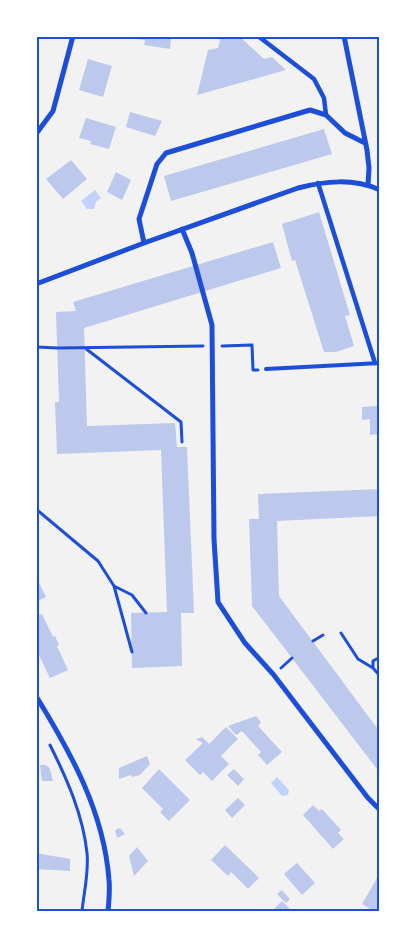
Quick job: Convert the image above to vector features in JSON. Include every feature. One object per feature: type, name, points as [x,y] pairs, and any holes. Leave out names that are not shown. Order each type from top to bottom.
[{"type":"street","points":[[36,134],[53,111],[73,36]]},
{"type":"street","points":[[258,36],[314,79],[324,98],[326,115]]},
{"type":"street","points":[[344,36],[366,143],[369,168],[368,185]]},
{"type":"street","points":[[144,243],[139,219],[157,164],[166,153],[310,110],[326,115],[345,133],[366,143]]},
{"type":"street","points":[[36,284],[298,188],[318,183],[355,182],[380,190]]},
{"type":"street","points":[[318,183],[377,363]]},
{"type":"street","points":[[182,229],[192,253],[212,325],[214,529],[218,602],[244,642],[273,674],[368,798],[380,810]]},
{"type":"street","points":[[36,696],[73,759],[91,801],[101,834],[109,880],[108,911]]},
{"type":"lane","points":[[266,369],[377,363]]},
{"type":"path","points":[[212,346],[252,345],[253,370],[266,369]]},
{"type":"path","points":[[36,347],[202,346]]},
{"type":"path","points":[[85,347],[181,422],[182,442]]},
{"type":"path","points":[[36,509],[98,561],[114,586],[132,652]]},
{"type":"path","points":[[114,586],[132,595],[146,613]]},
{"type":"path","points":[[341,633],[358,660],[373,668],[380,676]]},
{"type":"path","points":[[313,641],[322,634]]},
{"type":"path","points":[[373,668],[373,661],[380,656]]},
{"type":"path","points":[[50,745],[66,778],[80,814],[87,854],[82,911]]},
{"type":"water","points":[[95,190],[101,198],[96,202],[94,209],[87,209],[81,201]]},
{"type":"water","points":[[277,777],[289,790],[288,795],[282,796],[271,783]]},
{"type":"building","points":[[128,36],[171,36],[170,49],[144,45],[145,40],[128,38]]},
{"type":"building","points":[[214,36],[239,36],[264,59],[272,57],[286,70],[197,95],[208,50],[218,48],[220,40]]},
{"type":"building","points":[[88,59],[112,66],[103,97],[79,90]]},
{"type":"building","points":[[130,112],[162,121],[155,136],[126,127]]},
{"type":"building","points":[[86,118],[116,127],[109,149],[90,144],[91,141],[79,138]]},
{"type":"building","points":[[324,129],[332,154],[171,201],[164,176]]},
{"type":"building","points":[[71,160],[87,179],[63,199],[46,179]]},
{"type":"building","points":[[116,172],[131,180],[122,200],[107,192]]},
{"type":"building","points":[[319,212],[350,315],[345,316],[354,346],[336,352],[324,352],[295,260],[292,261],[282,224]]},
{"type":"building","points":[[273,242],[281,268],[84,328],[87,426],[175,423],[177,447],[187,447],[194,613],[181,613],[182,666],[132,668],[131,613],[167,612],[161,450],[57,454],[55,402],[59,402],[56,312],[76,311],[73,302]]},
{"type":"building","points":[[377,398],[380,398],[380,434],[370,435],[370,419],[362,420],[362,407],[377,406]]},
{"type":"building","points":[[380,489],[380,516],[277,521],[279,596],[380,732],[380,773],[252,606],[249,519],[259,519],[258,494]]},
{"type":"building","points":[[36,577],[46,597],[36,602]]},
{"type":"building","points":[[42,614],[53,637],[55,636],[59,645],[57,646],[68,670],[50,678],[36,649],[36,616]]},
{"type":"building","points":[[256,716],[261,722],[258,726],[282,752],[267,765],[258,755],[261,752],[242,731],[236,735],[228,726]]},
{"type":"building","points":[[226,727],[238,739],[221,756],[229,764],[212,781],[203,772],[200,775],[185,760],[203,743],[196,739],[202,737],[209,744]]},
{"type":"building","points":[[147,756],[150,764],[140,775],[132,777],[131,775],[119,779],[119,768]]},
{"type":"building","points":[[40,765],[46,765],[50,769],[53,781],[42,781]]},
{"type":"building","points":[[159,769],[190,800],[169,821],[160,812],[163,809],[142,788]]},
{"type":"building","points":[[234,769],[244,779],[238,786],[227,775]]},
{"type":"building","points":[[238,798],[245,805],[232,818],[225,810]]},
{"type":"building","points":[[313,805],[319,811],[322,809],[341,830],[338,833],[344,839],[333,849],[303,815]]},
{"type":"building","points":[[120,828],[125,834],[117,838],[115,830]]},
{"type":"building","points":[[225,845],[259,878],[248,889],[231,872],[228,876],[211,860]]},
{"type":"building","points":[[137,847],[148,861],[134,876],[129,856]]},
{"type":"building","points":[[36,853],[70,859],[70,871],[36,869]]},
{"type":"building","points":[[297,863],[315,883],[302,895],[284,874]]},
{"type":"building","points":[[377,878],[380,879],[380,911],[373,911],[362,904]]},
{"type":"building","points":[[282,890],[290,899],[286,903],[277,894]]},
{"type":"building","points":[[282,901],[290,909],[288,911],[272,911]]}]
